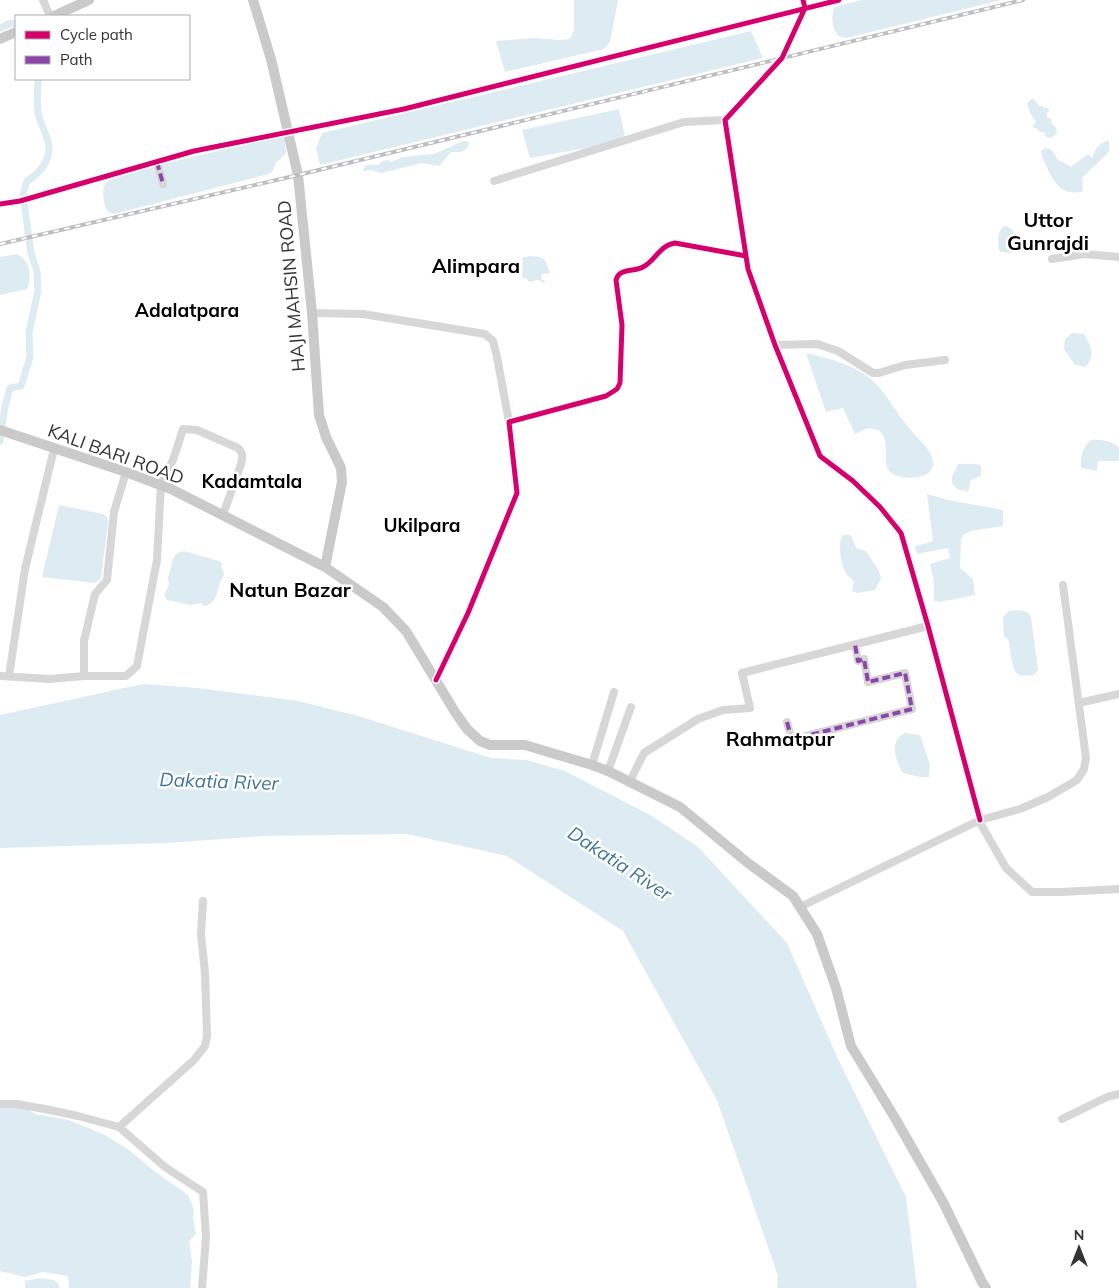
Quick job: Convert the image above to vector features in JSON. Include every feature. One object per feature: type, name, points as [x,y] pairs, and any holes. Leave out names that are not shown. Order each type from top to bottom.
[{"type":"main road","points":[[56,15],[89,0]]},
{"type":"main road","name":"HAJI MAHSIN ROAD","points":[[253,0],[271,59],[298,175],[312,312],[319,415],[322,428],[341,468],[342,475],[325,567]]},
{"type":"main road","points":[[0,39],[15,32]]},
{"type":"main road","name":"KALI BARI ROAD","points":[[0,430],[161,484],[325,567],[383,607],[406,631],[455,712],[473,736],[490,745],[525,744],[592,765]]},
{"type":"main road","points":[[592,765],[680,807],[793,896],[817,934],[836,988],[851,1046],[896,1118],[943,1202],[986,1288]]},
{"type":"street","points":[[43,0],[50,15]]},
{"type":"street","points":[[0,204],[20,201],[194,151],[289,134],[404,109],[804,4],[839,0]]},
{"type":"street","points":[[494,181],[684,122],[725,120],[782,58],[804,4]]},
{"type":"street","points":[[725,120],[748,269],[775,345],[820,456],[853,480],[880,506],[901,533],[928,626],[979,821],[1006,868],[1032,892],[1119,889]]},
{"type":"street","points":[[157,162],[163,184]]},
{"type":"street","points":[[508,422],[606,396],[617,389],[620,382],[622,325],[616,280],[617,276],[621,273],[639,270],[666,246],[675,243],[746,256]]},
{"type":"street","points":[[1052,259],[1084,254],[1119,257]]},
{"type":"street","points":[[312,312],[363,314],[485,334],[492,341],[497,357],[508,422],[517,493],[468,614],[436,680]]},
{"type":"street","points":[[775,345],[817,344],[838,351],[873,373],[905,365],[945,360]]},
{"type":"street","points":[[0,676],[50,679],[84,676],[126,676],[137,666],[157,560],[161,484],[173,460],[183,429],[197,430],[242,451],[243,457],[223,515]]},
{"type":"street","points":[[9,676],[25,569],[54,449]]},
{"type":"street","points":[[84,676],[84,641],[95,594],[103,587],[107,580],[114,512],[126,472]]},
{"type":"street","points":[[800,908],[979,821],[1020,809],[1048,797],[1077,780],[1086,758],[1064,585]]},
{"type":"street","points":[[629,783],[644,753],[698,719],[723,710],[750,708],[742,673],[928,626]]},
{"type":"street","points":[[787,722],[791,737],[802,737],[912,709],[904,673],[868,682],[864,659],[858,661],[855,645]]},
{"type":"street","points":[[592,765],[614,692]]},
{"type":"street","points":[[1079,703],[1119,694]]},
{"type":"street","points":[[608,771],[630,707]]},
{"type":"street","points":[[119,1127],[194,1060],[205,1046],[207,1036],[205,973],[201,934],[203,901]]},
{"type":"street","points":[[1062,1120],[1107,1097],[1119,1094]]},
{"type":"street","points":[[0,1104],[17,1104],[50,1110],[119,1127],[165,1167],[204,1192],[206,1237],[202,1288]]},
{"type":"water","points":[[574,0],[618,0],[610,42],[604,49],[505,72],[496,41],[536,38],[570,39],[574,30]]},
{"type":"water","points":[[862,0],[1002,0],[846,38],[838,36],[834,30],[833,23],[834,8]]},
{"type":"water","points":[[751,31],[763,58],[320,165],[316,149],[322,133]]},
{"type":"water","points":[[1034,99],[1039,106],[1043,106],[1043,109],[1046,107],[1049,109],[1046,114],[1047,117],[1050,118],[1053,126],[1055,126],[1057,133],[1051,138],[1046,137],[1044,132],[1039,132],[1038,129],[1033,128],[1036,122],[1029,111],[1027,103]]},
{"type":"water","points":[[619,109],[626,141],[530,158],[522,130]]},
{"type":"water","points":[[281,136],[285,138],[286,153],[269,174],[114,214],[107,211],[103,190],[109,180],[167,163]]},
{"type":"water","points":[[1109,140],[1109,152],[1082,178],[1083,191],[1066,191],[1057,185],[1041,154],[1041,151],[1046,148],[1050,149],[1057,159],[1071,167],[1088,154],[1092,158],[1098,147]]},
{"type":"water","points":[[463,141],[469,142],[467,148],[463,151],[451,152],[439,166],[422,163],[381,173],[372,170],[362,171],[366,165],[378,165],[383,161],[388,160],[391,162],[402,157],[434,154]]},
{"type":"water","points":[[1004,226],[1013,232],[1015,240],[1013,252],[1011,253],[1000,252],[999,249],[999,235]]},
{"type":"water","points":[[17,254],[28,265],[30,279],[27,289],[0,295],[0,257]]},
{"type":"water","points":[[529,256],[540,257],[545,260],[550,273],[542,274],[542,280],[545,280],[544,283],[538,280],[529,282],[526,278],[522,278],[522,258]]},
{"type":"water","points":[[1072,333],[1084,334],[1090,346],[1092,354],[1086,367],[1075,365],[1064,349],[1065,339]]},
{"type":"water","points":[[806,353],[854,368],[871,379],[913,433],[924,444],[932,458],[932,469],[928,473],[915,478],[900,477],[889,471],[886,461],[885,440],[880,431],[868,429],[855,434],[843,408],[826,412]]},
{"type":"water","points":[[1091,440],[1106,441],[1119,447],[1119,461],[1098,461],[1097,471],[1081,468],[1082,453],[1085,446]]},
{"type":"water","points":[[958,464],[976,464],[981,466],[981,476],[971,480],[968,492],[957,489],[952,483],[952,477]]},
{"type":"water","points":[[927,494],[948,500],[1003,510],[1003,526],[971,531],[963,535],[961,541],[960,568],[973,579],[975,595],[940,602],[934,601],[934,581],[930,564],[950,558],[948,548],[917,554],[915,546],[933,540]]},
{"type":"water","points":[[59,505],[103,514],[107,517],[108,523],[101,578],[95,583],[42,577]]},
{"type":"water","points":[[843,535],[851,535],[856,548],[866,551],[879,571],[881,579],[875,590],[857,593],[852,591],[854,581],[843,568],[841,556],[840,544]]},
{"type":"water","points":[[184,551],[222,562],[221,568],[224,575],[215,598],[209,605],[204,606],[201,603],[190,605],[167,600],[164,595],[169,585],[168,578],[173,559],[176,554]]},
{"type":"water","points":[[1009,611],[1024,611],[1031,617],[1038,670],[1034,675],[1020,675],[1014,669],[1009,642],[1004,637],[1003,617]]},
{"type":"water","name":"Dakatia River","points":[[143,684],[197,688],[298,701],[358,716],[491,758],[526,760],[565,771],[652,816],[698,847],[787,943],[838,1059],[906,1197],[917,1288],[777,1288],[778,1276],[717,1100],[623,931],[507,856],[407,834],[262,836],[167,843],[0,848],[0,715]]},
{"type":"water","points":[[905,733],[920,735],[930,765],[929,777],[903,773],[900,768],[895,746],[900,736]]},
{"type":"water","points":[[17,1102],[35,1114],[69,1120],[105,1135],[129,1150],[154,1171],[188,1195],[194,1210],[193,1217],[196,1234],[189,1241],[192,1261],[190,1288],[69,1288],[68,1276],[43,1272],[25,1277],[0,1271],[0,1104]]},
{"type":"water","points":[[40,1278],[53,1280],[59,1284],[59,1288],[25,1288],[25,1281]]},
{"type":"waterway","points":[[0,28],[11,23],[15,24]]},
{"type":"waterway","points":[[0,441],[5,406],[10,388],[21,386],[30,357],[29,332],[38,291],[37,271],[31,253],[23,195],[27,181],[43,167],[49,152],[38,112],[38,80]]},
{"type":"railway","points":[[0,244],[298,175],[1023,0]]},
{"type":"marked path","points":[[157,162],[163,184]]},
{"type":"marked path","points":[[787,722],[791,737],[802,737],[912,709],[905,673],[868,682],[864,659],[858,661],[855,645]]},
{"type":"cycle path","points":[[803,0],[805,8],[782,58],[725,120],[748,269],[775,345],[820,456],[853,481],[880,507],[901,533],[980,820]]},
{"type":"cycle path","points":[[0,204],[20,201],[194,151],[404,109],[839,0]]},
{"type":"cycle path","points":[[436,680],[468,613],[517,493],[509,422],[606,396],[617,389],[620,383],[622,325],[616,280],[620,274],[643,267],[661,250],[675,243],[746,256]]},
{"type":"district","name":"Uttor Gunrajdi","points":[[1048,230]]},
{"type":"district","name":"Alimpara","points":[[476,265]]},
{"type":"district","name":"Adalatpara","points":[[187,310]]},
{"type":"district","name":"Kadamtala","points":[[252,481]]},
{"type":"district","name":"Ukilpara","points":[[422,525]]},
{"type":"district","name":"Natun Bazar","points":[[290,589]]},
{"type":"district","name":"Rahmatpur","points":[[780,738]]}]
